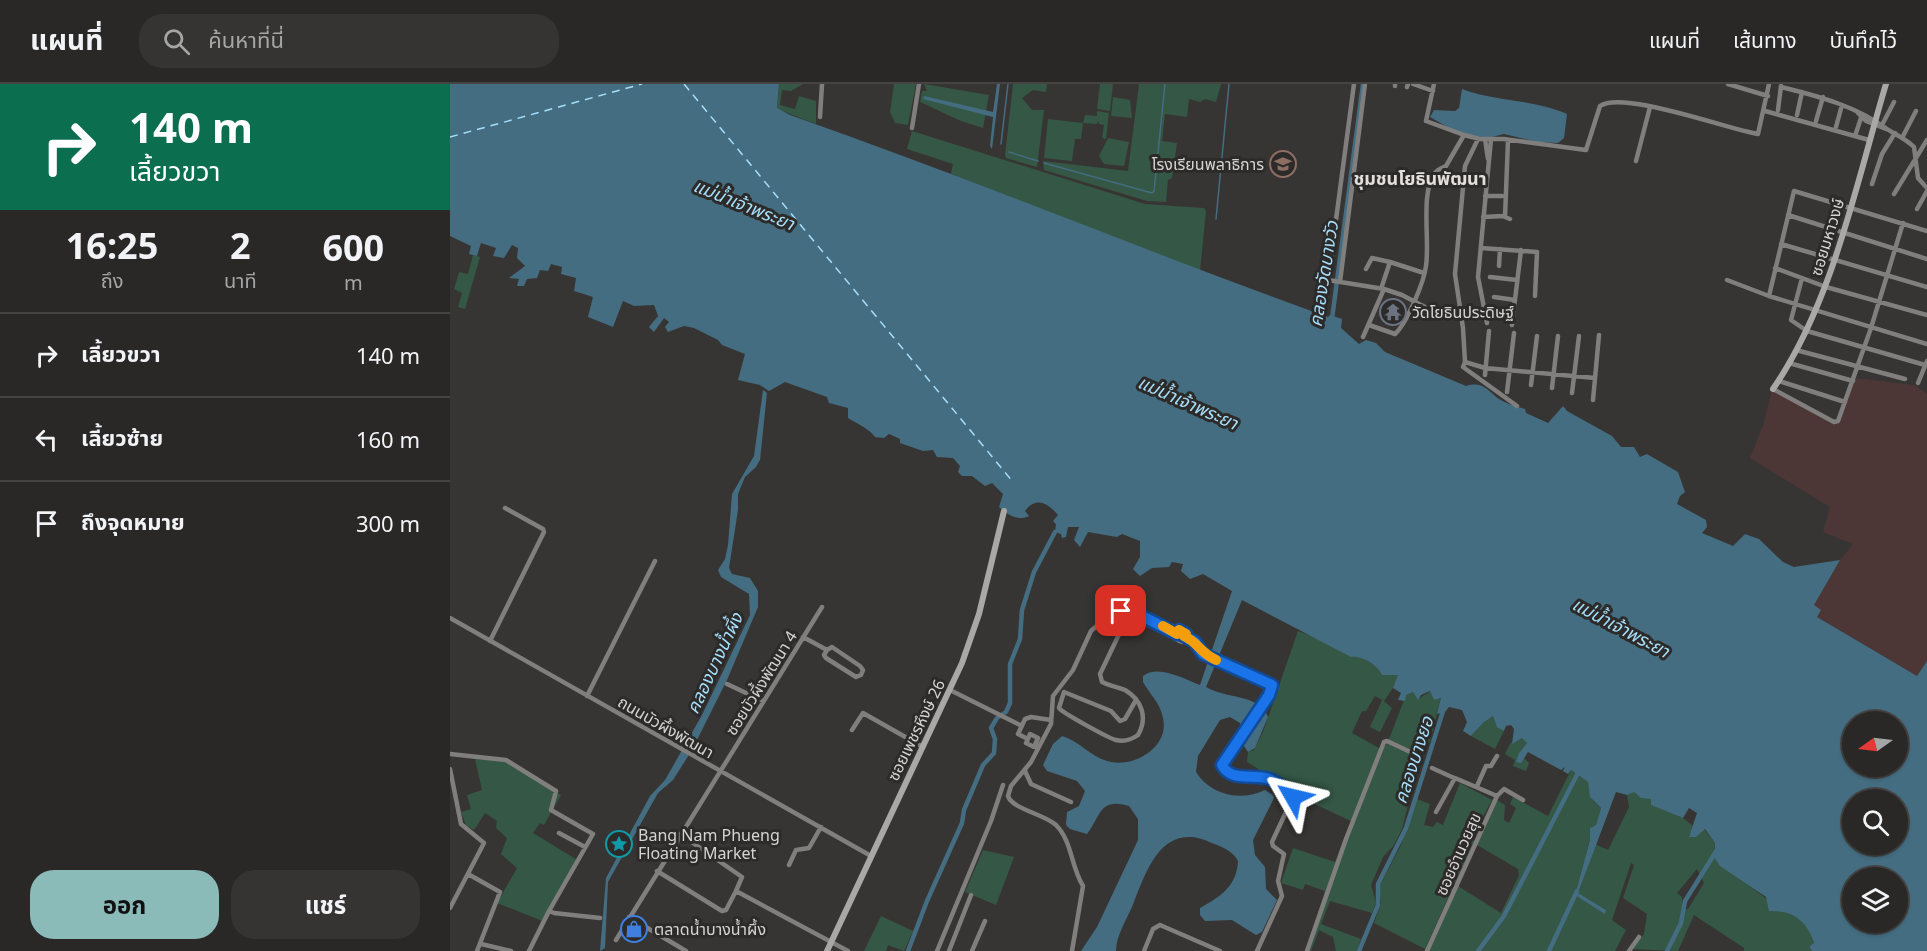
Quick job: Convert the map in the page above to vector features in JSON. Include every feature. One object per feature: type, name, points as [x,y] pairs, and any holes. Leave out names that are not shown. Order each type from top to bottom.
[{"type":"street","points":[[820,117],[822,84]]},
{"type":"street","points":[[912,128],[919,84]]},
{"type":"street","points":[[1354,84],[1328,280],[1383,289],[1414,301],[1444,317]]},
{"type":"street","points":[[1339,282],[1365,84]]},
{"type":"street","points":[[1413,84],[1433,91]]},
{"type":"street","points":[[1434,84],[1426,121],[1476,139],[1508,140],[1586,150],[1601,105],[1611,101],[1650,107],[1758,134],[1765,111],[1769,84]]},
{"type":"street","points":[[1728,84],[1768,96]]},
{"type":"street","points":[[1797,115],[1800,84]]},
{"type":"street","name":"ซอยมหาวงษ์","points":[[1773,389],[1807,331],[1826,287],[1886,84]]},
{"type":"street","points":[[1778,110],[1782,86],[1842,105],[1895,133],[1914,147],[1918,178],[1927,189],[1917,209]]},
{"type":"street","points":[[1816,121],[1823,98]]},
{"type":"street","points":[[1882,125],[1894,102]]},
{"type":"street","points":[[1836,127],[1842,105]]},
{"type":"street","points":[[1636,161],[1650,107]]},
{"type":"street","points":[[1765,111],[1869,140]]},
{"type":"street","points":[[1902,138],[1916,111]]},
{"type":"street","points":[[1856,133],[1860,115]]},
{"type":"street","points":[[1874,123],[1888,130]]},
{"type":"street","points":[[1872,184],[1882,154],[1895,133]]},
{"type":"street","points":[[1369,325],[1392,333],[1398,332],[1414,301],[1425,273],[1428,193],[1431,179],[1436,171],[1446,166],[1464,135]]},
{"type":"street","points":[[1476,139],[1465,166],[1455,274],[1466,362],[1464,369],[1517,406]]},
{"type":"street","points":[[1487,323],[1478,277],[1488,139]]},
{"type":"street","points":[[1508,140],[1504,208],[1505,217],[1510,219]]},
{"type":"street","points":[[1894,194],[1927,140]]},
{"type":"street","points":[[1769,296],[1795,190],[1927,231]]},
{"type":"street","points":[[1485,196],[1502,196]]},
{"type":"street","points":[[1788,215],[1927,259]]},
{"type":"street","points":[[1483,217],[1503,216]]},
{"type":"street","points":[[1773,389],[1834,422],[1838,421],[1871,328],[1903,223]]},
{"type":"street","points":[[1781,244],[1927,287]]},
{"type":"street","points":[[1481,248],[1545,252]]},
{"type":"street","points":[[1499,266],[1500,249]]},
{"type":"street","points":[[1512,325],[1521,250]]},
{"type":"street","points":[[1535,296],[1538,252]]},
{"type":"street","points":[[1366,269],[1372,258],[1425,273]]},
{"type":"street","points":[[1363,337],[1383,289],[1390,262]]},
{"type":"street","points":[[1775,268],[1826,287],[1927,315]]},
{"type":"street","points":[[1490,277],[1517,280]]},
{"type":"street","points":[[1802,278],[1791,320],[1807,331],[1924,364],[1918,383]]},
{"type":"street","points":[[1727,280],[1769,296],[1926,344]]},
{"type":"street","points":[[1494,297],[1515,300]]},
{"type":"street","points":[[1498,316],[1513,318]]},
{"type":"street","points":[[1485,375],[1489,331]]},
{"type":"street","points":[[1507,392],[1514,333]]},
{"type":"street","points":[[1593,400],[1599,335]]},
{"type":"street","points":[[1531,385],[1537,336]]},
{"type":"street","points":[[1552,388],[1558,336]]},
{"type":"street","points":[[1572,393],[1579,336]]},
{"type":"street","points":[[1796,350],[1905,379]]},
{"type":"street","points":[[1466,362],[1485,368],[1594,378]]},
{"type":"street","points":[[1789,363],[1853,381]]},
{"type":"street","points":[[1779,381],[1845,402]]},
{"type":"street","points":[[490,641],[544,532],[543,529],[505,508]]},
{"type":"street","name":"ซอยเพชรหึงษ์ 26","points":[[827,951],[950,690],[979,614],[1004,511]]},
{"type":"street","points":[[587,696],[656,561]]},
{"type":"street","name":"ซอยบัวผึ้งพัฒนา 4","points":[[616,940],[822,607]]},
{"type":"street","points":[[1064,692],[1059,702],[1061,711],[1118,741],[1134,738],[1142,729],[1144,717],[1136,700],[1123,689],[1106,685],[1101,679],[1103,667],[1123,626],[1121,611]]},
{"type":"street","points":[[1072,951],[1083,886],[1066,841],[1057,826],[1045,817],[1009,801],[1011,786],[1025,771],[1051,720],[1051,705],[1059,686],[1073,670],[1091,631],[1109,615],[1121,611],[1134,612],[1177,634],[1175,639],[1182,642],[1184,636],[1195,642],[1203,654],[1272,685],[1231,754],[1223,760],[1224,770],[1237,776],[1269,778],[1293,797],[1272,842],[1273,846],[1284,854],[1278,881],[1282,896],[1257,951]]},
{"type":"street","name":"ถนนบัวผึ้งพัฒนา","points":[[450,618],[691,756],[872,856]]},
{"type":"street","points":[[803,637],[827,650]]},
{"type":"street","points":[[832,647],[860,666],[863,670],[861,675],[856,677],[826,658],[824,655],[827,650],[832,647]]},
{"type":"street","points":[[727,684],[763,701]]},
{"type":"street","points":[[1059,686],[1064,692],[1111,711],[1120,721],[1125,719],[1136,700]]},
{"type":"street","points":[[950,690],[1022,726]]},
{"type":"street","points":[[852,730],[863,713],[923,747]]},
{"type":"street","points":[[1028,739],[1018,734],[1028,717],[1051,720]]},
{"type":"street","points":[[1307,951],[1346,839],[1384,742],[1387,741],[1419,756]]},
{"type":"street","points":[[450,754],[506,760],[556,791],[551,810],[592,834],[529,951]]},
{"type":"street","points":[[1477,786],[1486,766],[1491,766],[1497,756]]},
{"type":"street","points":[[1432,768],[1497,796],[1504,789],[1523,800]]},
{"type":"street","points":[[450,769],[461,824],[484,843],[450,908]]},
{"type":"street","points":[[1025,771],[1031,784],[1071,802]]},
{"type":"street","points":[[1437,812],[1454,778]]},
{"type":"street","points":[[937,951],[991,821],[1003,785]]},
{"type":"street","name":"ซอยอำนวยสุข","points":[[1427,951],[1497,796]]},
{"type":"street","points":[[789,865],[796,850],[809,848],[821,827]]},
{"type":"street","points":[[560,833],[585,847]]},
{"type":"street","points":[[657,871],[723,911],[726,910],[742,877],[680,834]]},
{"type":"street","points":[[468,874],[500,891],[477,951]]},
{"type":"street","points":[[736,891],[848,951]]},
{"type":"street","points":[[949,951],[971,896]]},
{"type":"street","points":[[549,911],[554,914],[600,918]]},
{"type":"street","points":[[629,917],[686,951]]},
{"type":"street","points":[[972,951],[985,921]]},
{"type":"street","points":[[1143,951],[1153,929],[1160,925],[1220,951]]},
{"type":"street","points":[[1629,951],[1639,937]]},
{"type":"street","points":[[481,944],[511,951]]},
{"type":"shaded area","points":[[1855,378],[1914,385],[1927,394],[1927,661],[1917,676],[1817,617],[1814,605],[1840,560],[1853,544],[1823,532],[1830,507],[1750,458],[1763,426],[1772,390],[1836,425]]},
{"type":"green space","points":[[779,84],[803,84],[791,91],[782,90],[780,105],[795,109],[799,96],[816,101],[816,124],[777,109]]},
{"type":"green space","points":[[894,84],[916,84],[908,125],[895,123],[890,112]]},
{"type":"green space","points":[[924,84],[989,95],[983,128],[961,121],[920,102],[922,91],[927,91]]},
{"type":"green space","points":[[1013,84],[1047,84],[1046,92],[1033,90],[1022,98],[1032,110],[1044,110],[1037,167],[1006,158],[1005,155]]},
{"type":"green space","points":[[1100,84],[1113,84],[1110,111],[1097,109]]},
{"type":"green space","points":[[1139,84],[1221,84],[1216,102],[1189,99],[1187,117],[1165,114],[1162,141],[1177,143],[1172,178],[1168,180],[1166,202],[1147,201],[1044,170],[1043,161],[1128,171]]},
{"type":"green space","points":[[1113,97],[1130,100],[1132,118],[1111,116]]},
{"type":"green space","points":[[1097,111],[1109,113],[1106,139],[1102,138],[1104,125],[1099,124],[1098,121],[1097,124],[1083,123],[1085,115],[1097,116]]},
{"type":"green space","points":[[1048,119],[1083,123],[1081,139],[1075,139],[1072,161],[1044,158]]},
{"type":"green space","points":[[912,131],[1145,204],[1204,208],[1206,211],[1200,271],[951,174],[953,164],[907,149]]},
{"type":"green space","points":[[1108,138],[1129,142],[1124,166],[1104,164],[1099,156]]},
{"type":"green space","points":[[473,255],[480,257],[465,309],[458,307],[462,293],[454,289],[459,272],[468,274]]},
{"type":"green space","points":[[1298,631],[1320,639],[1351,656],[1358,655],[1379,667],[1382,675],[1398,675],[1395,685],[1384,701],[1392,708],[1380,732],[1370,727],[1382,700],[1375,696],[1366,711],[1362,711],[1352,733],[1379,748],[1386,745],[1406,695],[1413,692],[1418,699],[1431,691],[1434,700],[1441,698],[1430,741],[1421,754],[1402,829],[1394,845],[1383,857],[1371,885],[1376,903],[1372,913],[1330,901],[1321,924],[1361,939],[1357,951],[1336,951],[1333,937],[1319,930],[1311,951],[1306,951],[1325,891],[1305,884],[1303,890],[1281,883],[1293,848],[1335,862],[1351,821],[1308,801],[1310,794],[1279,782],[1280,778],[1274,779],[1247,762],[1248,752],[1254,750],[1263,732]]},
{"type":"green space","points":[[1493,716],[1498,727],[1504,731],[1495,749],[1471,736]]},
{"type":"green space","points":[[1522,737],[1527,743],[1519,753],[1529,763],[1526,771],[1513,766],[1515,760],[1505,754],[1511,742]]},
{"type":"green space","points":[[475,759],[504,761],[561,795],[544,825],[540,823],[533,833],[579,861],[545,922],[497,903],[517,868],[501,854],[507,838],[496,828],[497,821],[485,813],[474,830],[466,825],[461,812],[471,809],[467,795],[482,790]]},
{"type":"green space","points":[[1571,770],[1588,782],[1593,801],[1601,808],[1596,825],[1590,828],[1590,840],[1575,895],[1606,910],[1578,894],[1595,844],[1608,850],[1629,807],[1627,795],[1634,791],[1637,795],[1651,799],[1652,805],[1683,818],[1694,827],[1689,836],[1704,829],[1715,843],[1714,848],[1718,858],[1726,868],[1781,910],[1799,918],[1809,926],[1814,944],[1809,947],[1812,951],[1744,951],[1744,948],[1694,915],[1678,951],[1632,949],[1644,934],[1647,914],[1623,898],[1634,865],[1631,863],[1612,920],[1626,930],[1615,951],[1429,951],[1458,886],[1501,913],[1519,875],[1518,869],[1477,845],[1497,800],[1505,805],[1504,820],[1509,823],[1516,808],[1510,804],[1513,797],[1548,816]],"holes":[[[1697,869],[1704,883],[1688,909],[1682,910],[1682,897],[1677,893]]]},
{"type":"green space","points":[[1460,783],[1492,800],[1472,837],[1474,841],[1425,949],[1374,923],[1381,903],[1379,887],[1400,847],[1417,799],[1430,804],[1424,825],[1433,827],[1437,822],[1443,825]]},
{"type":"green space","points":[[983,850],[1014,857],[996,905],[965,892]]},
{"type":"green space","points":[[881,916],[913,931],[904,951],[888,945],[886,951],[864,951]]},
{"type":"water","name":"แม่น้ำเจ้าพระยา","points":[[450,84],[779,84],[777,108],[790,115],[1260,292],[1328,317],[1330,315],[1342,319],[1341,328],[1359,344],[1366,340],[1376,343],[1385,352],[1466,386],[1482,386],[1501,400],[1525,409],[1526,413],[1548,423],[1563,406],[1567,411],[1612,436],[1621,447],[1634,447],[1640,457],[1647,454],[1678,472],[1685,492],[1680,496],[1677,504],[1706,520],[1707,527],[1702,533],[1733,546],[1745,534],[1759,539],[1783,562],[1794,567],[1840,560],[1814,605],[1821,610],[1817,617],[1917,676],[1927,661],[1927,951],[1812,951],[1809,947],[1814,943],[1811,935],[1798,918],[1785,912],[1769,911],[1766,897],[1720,866],[1714,857],[1715,843],[1705,829],[1696,837],[1689,837],[1697,813],[1689,808],[1683,818],[1651,805],[1651,799],[1641,798],[1634,792],[1627,795],[1616,792],[1578,893],[1606,910],[1605,914],[1575,895],[1590,840],[1590,828],[1596,825],[1601,808],[1590,797],[1588,782],[1571,770],[1568,774],[1563,771],[1565,767],[1561,770],[1528,752],[1521,763],[1516,762],[1519,753],[1527,743],[1522,738],[1512,744],[1514,729],[1511,725],[1506,726],[1504,731],[1497,727],[1493,716],[1471,736],[1463,731],[1467,722],[1462,710],[1449,707],[1445,712],[1437,714],[1441,698],[1434,700],[1430,691],[1421,695],[1418,700],[1413,692],[1406,695],[1405,701],[1398,700],[1401,693],[1393,688],[1398,675],[1382,675],[1369,662],[1351,657],[1242,600],[1206,687],[1258,704],[1268,717],[1255,748],[1248,752],[1242,743],[1240,723],[1230,717],[1220,720],[1198,756],[1196,772],[1209,786],[1227,794],[1236,796],[1256,794],[1265,790],[1273,795],[1274,798],[1253,840],[1255,855],[1265,867],[1266,889],[1277,900],[1262,932],[1256,935],[1232,920],[1205,921],[1200,915],[1200,908],[1221,895],[1231,884],[1238,861],[1230,852],[1216,845],[1195,837],[1180,838],[1168,843],[1158,852],[1150,865],[1122,929],[1116,951],[1081,951],[1097,927],[1138,840],[1138,819],[1129,806],[1112,804],[1102,810],[1087,834],[1070,829],[1066,825],[1067,812],[1079,806],[1085,791],[1077,781],[1047,771],[1043,765],[1053,744],[1062,736],[1101,759],[1117,763],[1138,759],[1155,747],[1164,729],[1162,712],[1143,682],[1143,676],[1163,672],[1200,685],[1232,591],[1203,574],[1190,579],[1181,571],[1183,564],[1172,562],[1169,567],[1152,568],[1140,576],[1133,569],[1140,557],[1140,541],[1122,534],[1117,537],[1088,532],[1080,547],[1074,540],[1079,527],[1068,527],[1066,537],[1062,538],[1061,534],[1055,532],[1056,524],[1053,521],[1058,515],[1042,503],[1029,506],[1025,511],[1029,516],[1025,518],[1009,515],[999,507],[1003,494],[992,483],[985,486],[972,476],[962,476],[958,472],[960,466],[953,458],[937,457],[933,450],[923,451],[900,443],[900,439],[889,434],[884,438],[875,437],[867,429],[848,418],[848,408],[829,403],[827,397],[785,382],[769,391],[760,385],[738,380],[745,354],[722,345],[718,340],[694,328],[684,326],[668,332],[665,327],[669,322],[664,318],[654,332],[649,327],[658,316],[654,305],[634,306],[623,301],[613,327],[588,317],[593,297],[574,291],[576,278],[561,274],[562,267],[551,264],[548,271],[540,270],[537,278],[527,279],[524,286],[517,286],[519,279],[509,278],[525,266],[517,258],[518,248],[512,245],[504,258],[493,256],[496,248],[481,243],[477,256],[469,254],[471,246],[450,236]]},
{"type":"water","points":[[997,84],[1000,84],[992,149],[990,146],[993,117],[923,99],[924,96],[993,112]]},
{"type":"water","points":[[1462,89],[1554,109],[1567,114],[1564,138],[1558,143],[1537,142],[1504,134],[1488,138],[1458,133],[1430,117],[1434,110],[1455,111],[1459,108]]},
{"type":"water","points":[[763,390],[767,393],[760,460],[745,477],[738,494],[738,510],[729,568],[732,574],[750,578],[758,591],[758,607],[727,680],[692,750],[673,780],[658,793],[608,882],[605,948],[600,951],[606,878],[650,796],[665,780],[702,715],[750,615],[749,594],[721,577],[718,570],[725,559],[728,545],[732,494],[754,456]]},
{"type":"waterway","points":[[1001,144],[1008,84]]},
{"type":"waterway","points":[[1044,163],[1152,193],[1165,84]]},
{"type":"waterway","points":[[1216,219],[1229,84]]},
{"type":"waterway","name":"คลองวัดบางวัว","points":[[1332,319],[1363,84]]},
{"type":"waterway","points":[[1009,152],[1038,161]]},
{"type":"waterway","points":[[908,951],[927,901],[962,823],[964,810],[983,765],[994,753],[995,739],[991,728],[997,718],[1006,712],[1010,703],[1010,664],[1020,639],[1022,610],[1034,572],[1055,532]]},
{"type":"waterway","name":"คลองบางยอ","points":[[1359,951],[1378,905],[1378,884],[1406,828],[1444,708]]},
{"type":"waterway","points":[[1478,951],[1504,916],[1579,771]]},
{"type":"waterway","points":[[1667,951],[1681,923],[1685,901],[1717,850]]},
{"type":"waterway","points":[[1549,951],[1577,891]]},
{"type":"ferry route","points":[[450,137],[642,84]]},
{"type":"ferry route","points":[[684,84],[1013,482]]},
{"type":"slow traffic","points":[[1163,626],[1177,634],[1179,630],[1186,634],[1184,636],[1195,642],[1203,654],[1216,660]]},
{"type":"place","name":"โรงเรียนพลาธิการ","points":[[1283,164]]},
{"type":"place","name":"วัดโยธินประดิษฐ์","points":[[1393,312]]},
{"type":"place","name":"Bang Nam Phueng Floating Market","points":[[619,844]]},
{"type":"place","name":"ตลาดน้ำบางน้ำผึ้ง","points":[[634,929]]},
{"type":"district","name":"ชุมชนโยธินพัฒนา","points":[[1420,178]]},
{"type":"route","points":[[1121,611],[1134,612],[1177,634],[1179,630],[1198,645],[1203,654],[1273,686],[1231,754],[1224,758],[1222,767],[1237,776],[1269,778],[1293,797]]},
{"type":"water label","name":"คลองบางน้ำผึ้ง","points":[[714,663]]}]
